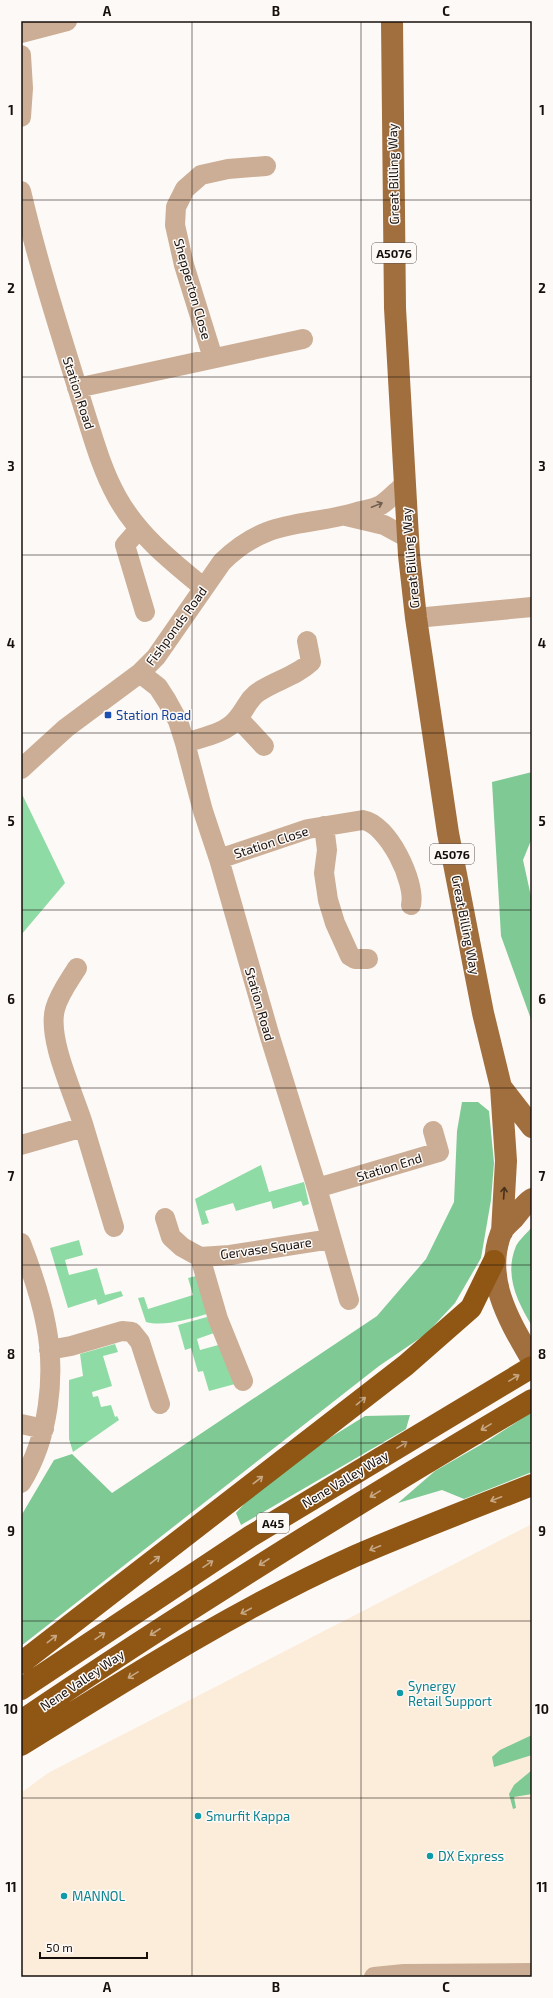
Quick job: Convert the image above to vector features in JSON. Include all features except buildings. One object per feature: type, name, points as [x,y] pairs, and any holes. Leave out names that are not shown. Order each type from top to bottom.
[{"type":"highway","points":[[21,1663],[406,1365],[472,1308],[494,1261]]},
{"type":"highway","name":"Nene Valley Way","points":[[21,1689],[251,1536],[532,1367]]},
{"type":"highway","name":"Nene Valley Way","points":[[21,1721],[102,1666],[268,1559],[532,1400]]},
{"type":"highway","points":[[21,1745],[146,1667],[244,1612],[354,1556],[532,1485]]},
{"type":"main road","name":"Great Billing Way","points":[[392,21],[395,308],[408,538],[416,618],[448,833],[483,1013],[501,1087],[506,1161],[502,1232]]},
{"type":"main road","name":"Great Billing Way","points":[[501,1087],[532,1127]]},
{"type":"main road","points":[[532,1199],[526,1203],[502,1232],[494,1261],[499,1295],[512,1326],[532,1360]]},
{"type":"street","points":[[21,33],[67,21]]},
{"type":"street","points":[[21,55],[23,88],[21,117]]},
{"type":"street","name":"Shepperton Close","points":[[213,358],[184,265],[175,225],[176,207],[185,189],[201,175],[228,169],[266,166]]},
{"type":"street","name":"Station Road","points":[[21,191],[43,273],[102,466],[117,498],[139,529],[172,562],[204,588]]},
{"type":"street","name":"Shepperton Close","points":[[77,388],[303,338]]},
{"type":"street","name":"Fishponds Road","points":[[21,769],[66,728],[140,672],[156,657],[222,562],[234,550],[270,530],[289,525],[344,516],[381,505],[404,485]]},
{"type":"street","name":"Fishponds Road","points":[[344,516],[384,525],[408,538]]},
{"type":"street","points":[[139,529],[125,544],[145,612]]},
{"type":"street","points":[[416,618],[532,607]]},
{"type":"street","points":[[185,743],[222,731],[232,725],[253,696],[261,690],[303,669],[317,664],[307,641]]},
{"type":"street","name":"Station Road","points":[[140,672],[158,687],[178,721],[203,811],[219,859],[270,1037],[317,1188],[349,1300]]},
{"type":"street","points":[[238,718],[264,746]]},
{"type":"street","name":"Station Close","points":[[219,859],[308,829],[363,820],[370,821],[389,839],[398,855],[411,891],[411,905]]},
{"type":"street","name":"Station Close","points":[[324,826],[327,850],[324,873],[325,885],[335,923],[350,956],[355,959],[368,959]]},
{"type":"street","points":[[77,968],[59,999],[55,1010],[55,1028],[61,1062],[76,1100],[114,1227]]},
{"type":"street","points":[[21,1145],[84,1127]]},
{"type":"street","name":"Station End","points":[[317,1188],[439,1152],[433,1130]]},
{"type":"street","points":[[165,1218],[172,1237],[182,1247],[200,1257]]},
{"type":"street","name":"Gervase Square","points":[[243,1381],[218,1319],[200,1257],[230,1255],[331,1239]]},
{"type":"street","points":[[21,1243],[29,1264],[46,1325],[49,1350],[48,1401],[44,1428],[21,1483]]},
{"type":"street","points":[[49,1350],[71,1346],[122,1331],[132,1332],[140,1342],[160,1404]]},
{"type":"street","points":[[21,1424],[44,1428]]},
{"type":"street","points":[[374,1977],[404,1974],[532,1973]]},
{"type":"shaded area","points":[[532,1524],[532,1928],[530,1932],[532,1977],[21,1977],[21,1793],[48,1773]]},
{"type":"green space","points":[[532,772],[532,838],[523,860],[532,901],[532,1022],[501,936],[492,782]]},
{"type":"green space","points":[[21,792],[65,883],[21,935]]},
{"type":"green space","points":[[462,1102],[478,1102],[489,1111],[494,1163],[491,1200],[481,1258],[455,1303],[426,1334],[379,1366],[21,1646],[21,1516],[54,1460],[72,1454],[112,1493],[377,1316],[426,1259],[454,1202],[457,1131]]},
{"type":"green space","points":[[261,1165],[269,1192],[304,1182],[309,1204],[303,1206],[301,1201],[273,1209],[271,1201],[236,1211],[233,1203],[205,1211],[209,1223],[202,1225],[195,1199]]},
{"type":"green space","points":[[532,1227],[532,1326],[517,1297],[511,1267],[516,1246]]},
{"type":"green space","points":[[79,1240],[83,1255],[65,1260],[69,1275],[97,1268],[105,1295],[121,1291],[123,1296],[98,1305],[96,1299],[68,1308],[50,1248]]},
{"type":"green space","points":[[196,1276],[207,1314],[168,1323],[160,1324],[146,1322],[138,1298],[144,1297],[148,1309],[193,1295],[188,1278]]},
{"type":"green space","points":[[207,1317],[214,1333],[197,1339],[200,1350],[222,1344],[235,1384],[209,1391],[203,1371],[198,1372],[191,1348],[185,1350],[178,1325]]},
{"type":"green space","points":[[115,1344],[118,1352],[103,1356],[112,1386],[92,1392],[93,1397],[98,1396],[101,1407],[111,1405],[115,1417],[117,1416],[119,1420],[73,1452],[69,1439],[69,1380],[83,1376],[80,1354]]},
{"type":"green space","points":[[532,1412],[532,1472],[464,1499],[442,1490],[398,1503],[435,1471],[489,1440]]},
{"type":"green space","points":[[410,1415],[406,1429],[241,1525],[236,1513],[256,1491],[328,1439],[365,1416]]},
{"type":"green space","points":[[532,1735],[532,1755],[494,1767],[492,1757],[500,1750]]},
{"type":"green space","points":[[532,1770],[532,1794],[514,1797],[516,1808],[513,1809],[509,1794],[514,1785]]},
{"type":"place","name":"Station Road","points":[[108,715]]},
{"type":"place","name":"Synergy Retail Support","points":[[400,1693]]},
{"type":"place","name":"Smurfit Kappa","points":[[198,1816]]},
{"type":"place","name":"DX Express","points":[[430,1856]]},
{"type":"place","name":"MANNOL","points":[[64,1896]]}]
